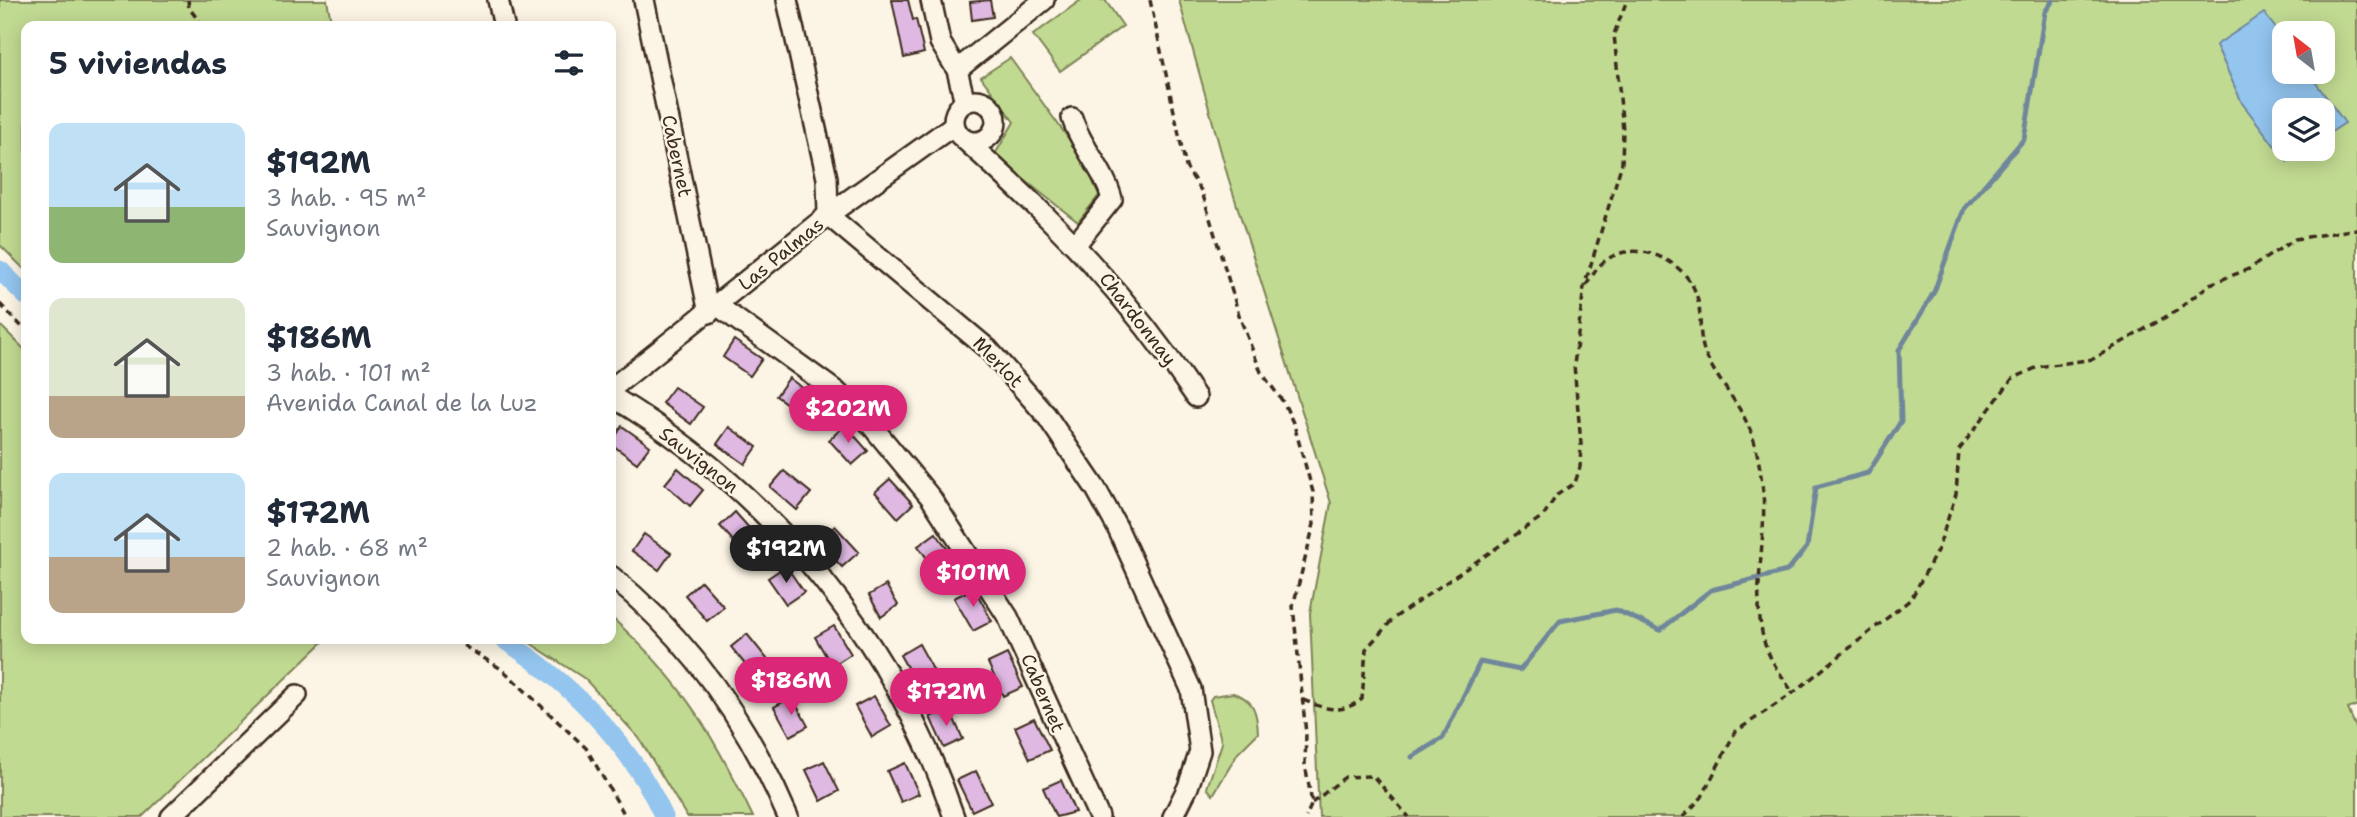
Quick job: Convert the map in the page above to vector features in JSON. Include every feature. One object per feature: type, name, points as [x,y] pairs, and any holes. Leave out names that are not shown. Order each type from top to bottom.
[{"type":"street","points":[[498,0],[503,21]]},
{"type":"street","name":"Cabernet","points":[[644,0],[714,309],[837,391],[871,425],[931,498],[978,566],[1008,617],[1099,817]]},
{"type":"street","points":[[788,0],[827,178],[828,215]]},
{"type":"street","points":[[931,0],[940,42],[957,70],[965,102]]},
{"type":"street","points":[[957,70],[1044,0]]},
{"type":"street","name":"Las Palmas","points":[[616,385],[828,215],[959,133],[985,140],[996,125],[994,112],[985,102],[965,102],[956,111],[959,133]]},
{"type":"street","points":[[1072,118],[1108,182],[1112,199],[1076,244]]},
{"type":"street","name":"Chardonnay","points":[[959,133],[1076,244],[1141,318],[1196,397]]},
{"type":"street","name":"Merlot","points":[[828,215],[988,349],[1032,398],[1073,451],[1117,527],[1191,689],[1200,751],[1188,787],[1172,817]]},
{"type":"street","name":"Sauvignon","points":[[616,400],[724,478],[811,565],[855,621],[894,681],[937,767],[954,817]]},
{"type":"street","points":[[616,581],[668,629],[719,691],[761,759],[788,817]]},
{"type":"street","points":[[171,817],[297,695]]},
{"type":"path","points":[[188,0],[189,8],[199,21]]},
{"type":"path","points":[[1150,0],[1186,167],[1202,192],[1240,318],[1261,372],[1284,403],[1294,425],[1313,492],[1314,524],[1293,606],[1303,700],[1305,764],[1312,803],[1307,817]]},
{"type":"path","points":[[1303,700],[1332,711],[1350,708],[1362,699],[1366,649],[1374,638],[1394,618],[1543,516],[1557,495],[1575,483],[1580,467],[1581,444],[1574,365],[1584,287],[1622,163],[1623,130],[1614,34],[1627,0]]},
{"type":"path","points":[[1683,817],[1702,797],[1735,732],[1793,693],[1911,599],[1938,550],[1956,494],[1959,450],[2012,379],[2038,367],[2093,359],[2176,311],[2210,284],[2249,269],[2295,239],[2357,229]]},
{"type":"path","points":[[1584,287],[1605,260],[1623,253],[1643,250],[1677,267],[1690,282],[1698,300],[1699,337],[1706,355],[1746,421],[1754,440],[1764,505],[1758,604],[1763,639],[1793,693]]},
{"type":"path","points":[[0,304],[21,326]]},
{"type":"path","points":[[461,644],[503,670],[586,748],[626,817]]},
{"type":"path","points":[[1312,803],[1345,777],[1373,776],[1409,817]]},
{"type":"green space","points":[[0,0],[327,0],[331,21],[21,21],[21,266],[0,245]]},
{"type":"green space","points":[[1081,0],[1105,0],[1123,26],[1060,71],[1033,35]]},
{"type":"green space","points":[[1179,0],[2357,0],[2357,705],[2348,709],[2357,730],[2357,817],[1319,817],[1310,613],[1331,503],[1228,177]]},
{"type":"green space","points":[[1010,58],[1095,175],[1100,194],[1078,222],[994,156],[1014,122],[981,77]]},
{"type":"green space","points":[[0,325],[21,346],[21,644],[321,644],[142,817],[0,817]]},
{"type":"green space","points":[[616,622],[657,663],[693,709],[724,759],[753,817],[687,817],[639,738],[585,679],[532,644],[616,644]]},
{"type":"green space","points":[[1233,693],[1246,699],[1253,707],[1258,733],[1238,753],[1213,795],[1207,788],[1222,743],[1210,700],[1213,696]]},
{"type":"water","points":[[2264,13],[2272,23],[2272,84],[2317,84],[2327,98],[2272,98],[2272,142],[2242,103],[2216,45]]},
{"type":"water","points":[[2335,109],[2345,123],[2335,130]]},
{"type":"building","points":[[892,0],[908,0],[913,20],[916,19],[924,53],[904,58]]},
{"type":"building","points":[[990,0],[993,17],[972,20],[970,2]]},
{"type":"building","points":[[734,340],[762,359],[750,376],[723,357]]},
{"type":"building","points":[[789,378],[817,399],[804,416],[776,396]]},
{"type":"building","points":[[674,387],[703,407],[691,424],[662,403]]},
{"type":"building","points":[[845,425],[868,451],[852,465],[829,440]]},
{"type":"building","points":[[622,426],[650,446],[637,463],[616,448],[616,436]]},
{"type":"building","points":[[729,427],[757,447],[745,464],[717,444]]},
{"type":"building","points":[[678,468],[703,490],[690,506],[665,484]]},
{"type":"building","points":[[784,471],[811,493],[797,510],[770,487]]},
{"type":"building","points":[[890,479],[913,504],[898,518],[875,492]]},
{"type":"building","points":[[735,512],[757,537],[742,551],[720,526]]},
{"type":"building","points":[[835,526],[859,552],[842,567],[818,542]]},
{"type":"building","points":[[936,533],[957,562],[939,575],[918,546]]},
{"type":"building","points":[[644,534],[671,553],[659,570],[632,551]]},
{"type":"building","points":[[786,566],[804,592],[786,604],[768,578]]},
{"type":"building","points":[[701,581],[724,607],[707,621],[685,595]]},
{"type":"building","points":[[886,585],[898,605],[881,617],[869,595]]},
{"type":"building","points":[[974,588],[992,621],[973,631],[954,598]]},
{"type":"building","points":[[834,626],[851,654],[832,666],[815,637]]},
{"type":"building","points":[[747,634],[768,660],[752,673],[731,647]]},
{"type":"building","points":[[919,644],[936,675],[917,685],[900,655]]},
{"type":"building","points":[[1007,654],[1023,687],[1003,696],[988,663]]},
{"type":"building","points":[[874,696],[891,726],[872,737],[855,706]]},
{"type":"building","points":[[792,697],[808,726],[790,736],[774,707]]},
{"type":"building","points":[[949,708],[963,739],[944,748],[930,717]]},
{"type":"building","points":[[1034,718],[1050,750],[1030,759],[1015,727]]},
{"type":"building","points":[[824,761],[839,791],[821,801],[806,770]]},
{"type":"building","points":[[905,763],[919,794],[901,802],[887,771]]},
{"type":"building","points":[[976,771],[991,802],[972,811],[957,780]]},
{"type":"building","points":[[1061,780],[1075,812],[1056,817],[1043,788]]},
{"type":"waterway","points":[[1412,757],[1443,738],[1480,662],[1520,670],[1560,621],[1616,610],[1660,630],[1711,590],[1787,571],[1807,547],[1816,487],[1868,473],[1901,421],[1899,350],[1934,292],[1964,209],[2024,139],[2045,12],[2053,0]]},
{"type":"waterway","points":[[0,270],[21,291]]},
{"type":"waterway","points":[[510,644],[552,675],[596,717],[634,764],[664,817]]}]
